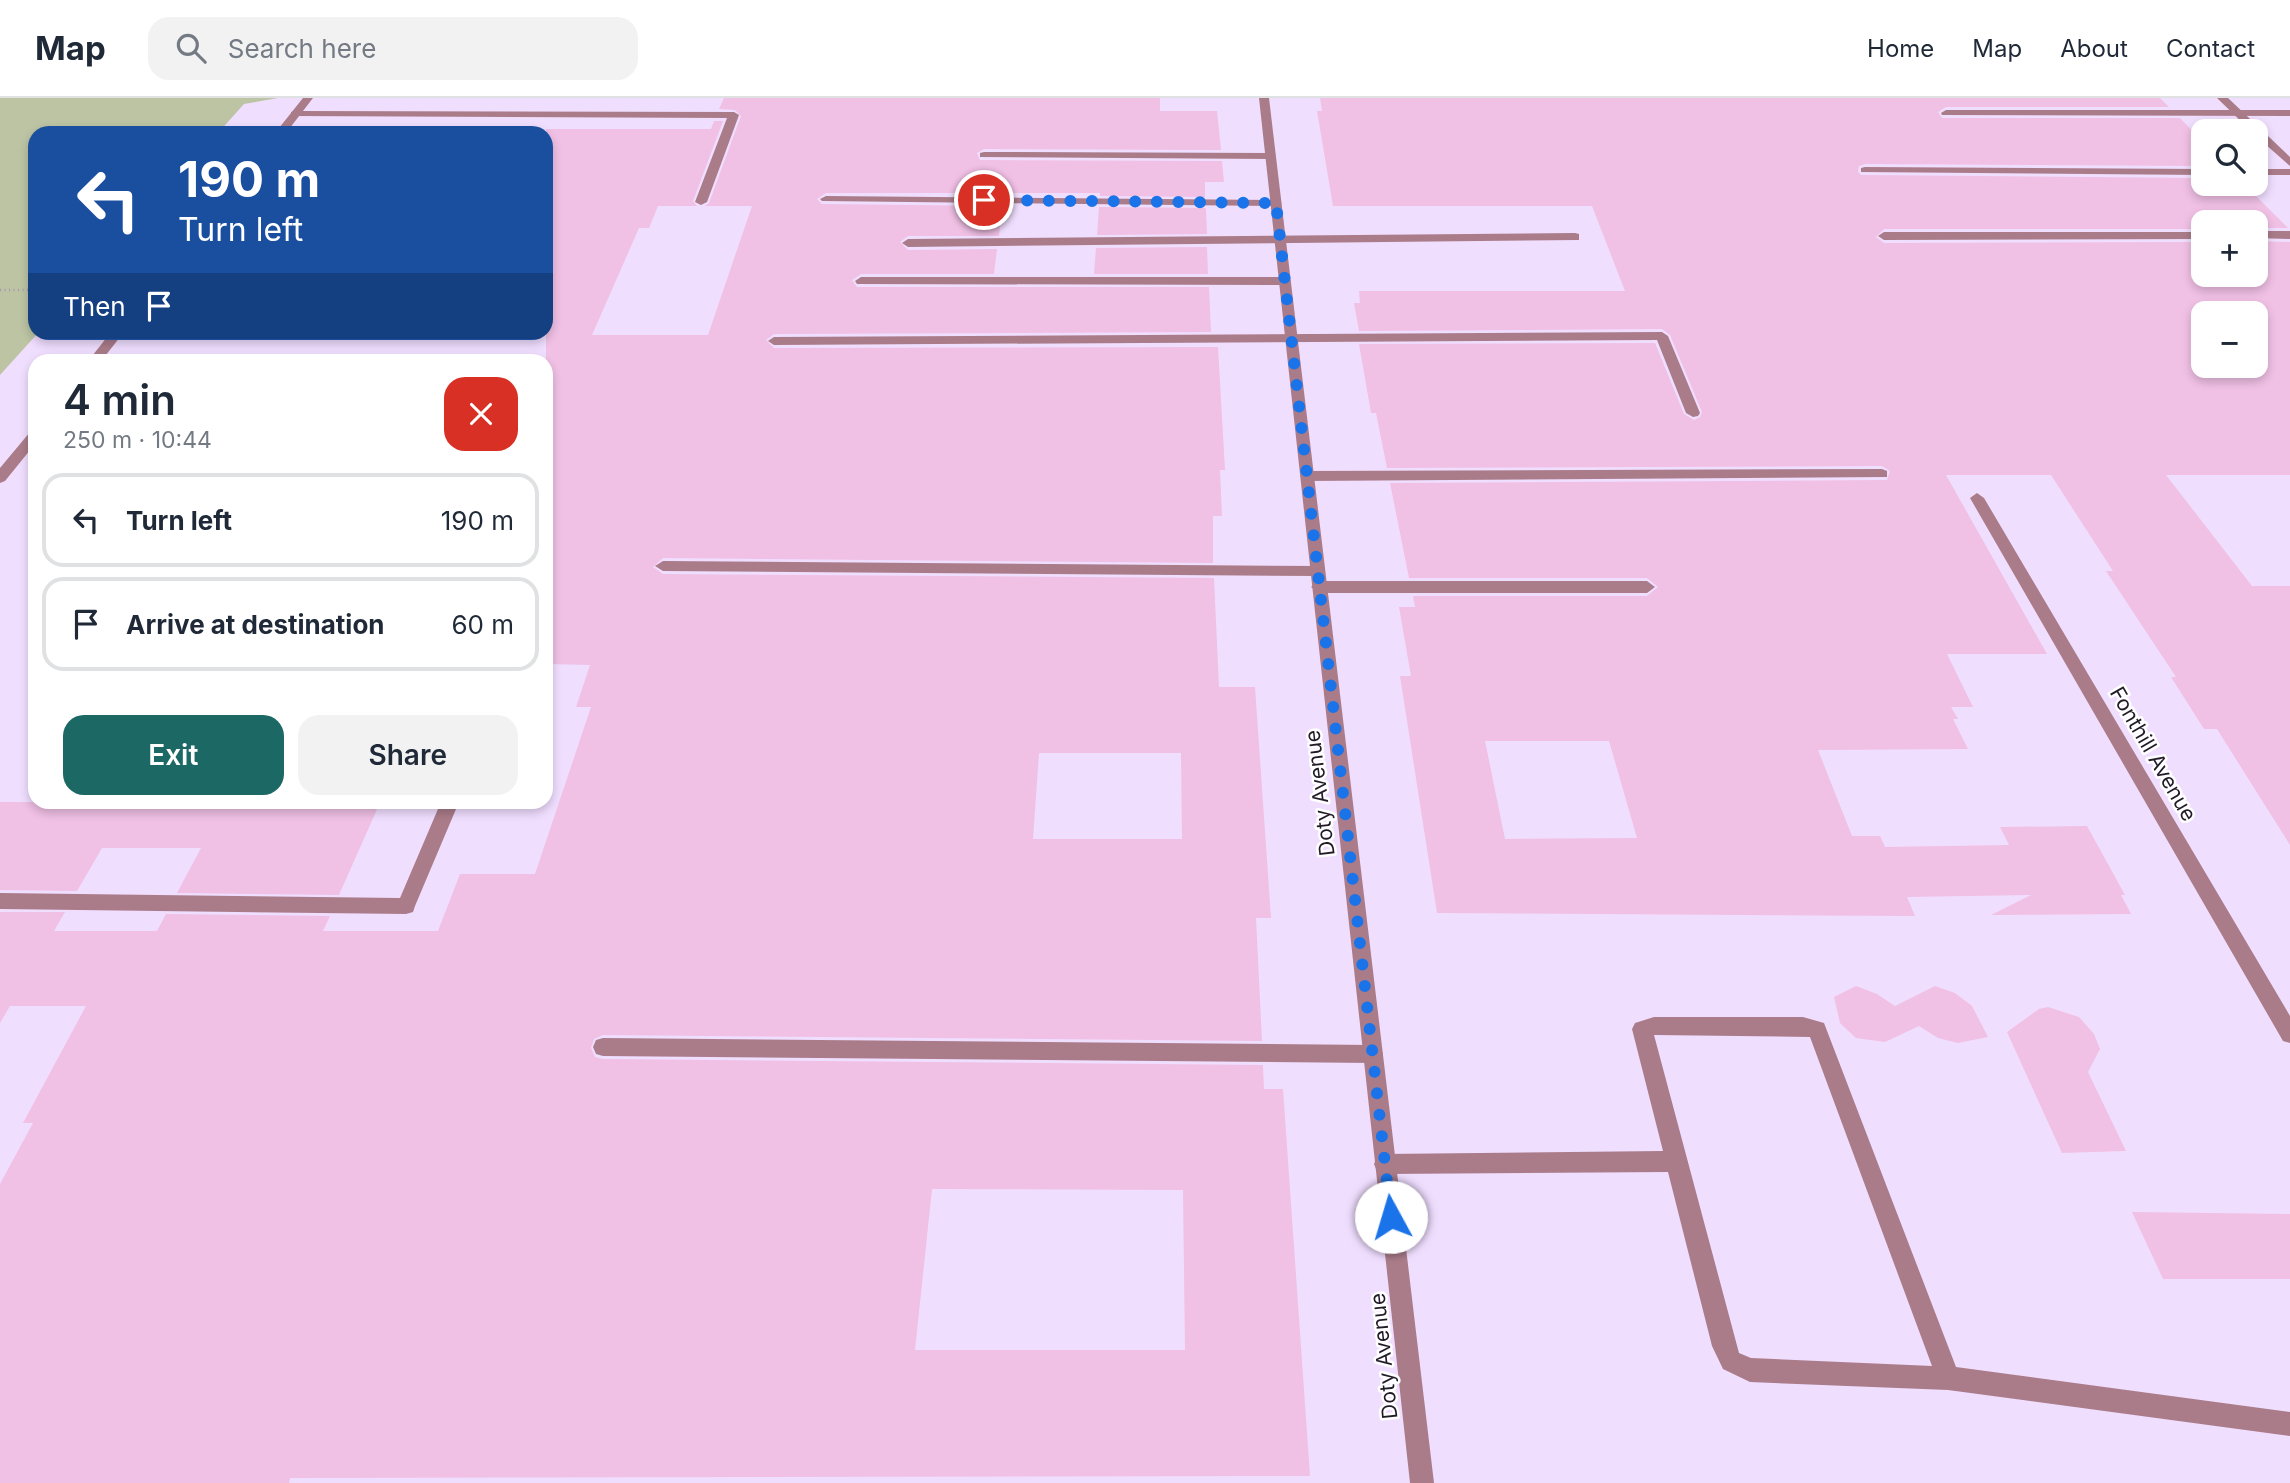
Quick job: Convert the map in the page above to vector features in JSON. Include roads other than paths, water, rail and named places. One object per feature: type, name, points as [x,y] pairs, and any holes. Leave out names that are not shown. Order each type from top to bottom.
[{"type":"street","points":[[286,126],[308,98]]},
{"type":"street","name":"Doty Avenue","points":[[1264,98],[1422,1483]]},
{"type":"street","points":[[2222,98],[2290,163]]},
{"type":"street","points":[[1946,113],[2290,113]]},
{"type":"street","points":[[295,114],[734,115],[701,202]]},
{"type":"street","points":[[984,155],[1270,156]]},
{"type":"street","points":[[1865,170],[2191,172]]},
{"type":"street","points":[[2268,172],[2290,172]]},
{"type":"street","points":[[826,199],[1276,203]]},
{"type":"street","points":[[1884,236],[2191,235]]},
{"type":"street","points":[[2268,235],[2290,235]]},
{"type":"street","points":[[908,243],[1575,237]]},
{"type":"street","points":[[861,281],[1285,281]]},
{"type":"street","points":[[774,341],[1662,336],[1693,413]]},
{"type":"street","points":[[100,354],[111,340]]},
{"type":"street","points":[[0,478],[28,444]]},
{"type":"street","points":[[1307,476],[1882,474]]},
{"type":"street","name":"Fonthill Avenue","points":[[1977,498],[2290,1034]]},
{"type":"street","points":[[663,566],[1647,587]]},
{"type":"street","points":[[0,901],[406,906],[447,809]]},
{"type":"street","points":[[1948,1378],[1816,1029],[1803,1026],[1654,1026],[1642,1029],[1724,1346],[1731,1361],[1750,1370],[1948,1378],[2290,1424]]},
{"type":"street","points":[[603,1047],[1373,1055]]},
{"type":"street","points":[[1385,1164],[1675,1161]]}]
